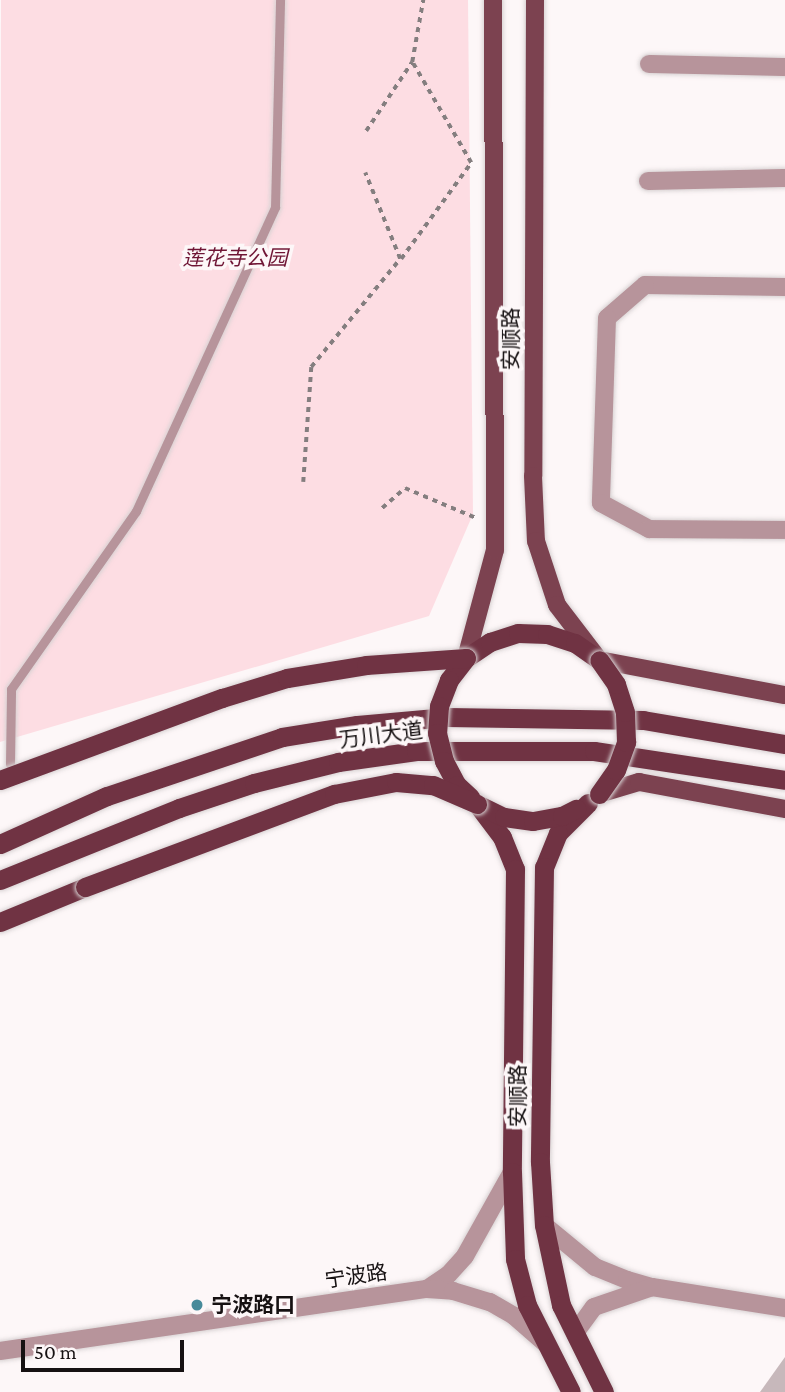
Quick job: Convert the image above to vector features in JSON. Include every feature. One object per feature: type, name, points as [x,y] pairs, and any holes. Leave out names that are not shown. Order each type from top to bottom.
[{"type":"highway","points":[[0,922],[334,794],[396,782],[433,785],[504,817],[533,821],[562,816],[594,798],[617,770],[626,742],[625,712],[616,684],[599,660],[575,643],[547,634],[518,633],[490,642],[466,658],[449,680],[439,706],[437,733],[444,761],[457,785],[477,804]]},
{"type":"highway","points":[[5,772],[287,678],[366,665],[466,658]]},
{"type":"highway","name":"万川大道","points":[[0,844],[107,796],[282,737],[357,725],[447,717],[643,720],[785,744]]},
{"type":"highway","name":"万川大道","points":[[0,880],[166,813],[254,783],[338,762],[416,751],[594,751],[785,780]]},
{"type":"highway","name":"安顺路","points":[[594,798],[558,832],[544,867],[540,1149],[544,1225],[561,1305],[604,1392]]},
{"type":"highway","name":"安顺路","points":[[477,804],[502,837],[515,869],[512,1172],[515,1259],[527,1305],[571,1392]]},
{"type":"main road","name":"安顺路","points":[[466,658],[495,550],[493,0]]},
{"type":"main road","name":"安顺路","points":[[535,0],[533,476],[536,541],[557,605],[599,660]]},
{"type":"main road","points":[[599,660],[785,695]]},
{"type":"main road","points":[[594,798],[639,782],[785,808]]},
{"type":"street","points":[[649,64],[785,66]]},
{"type":"street","points":[[648,181],[785,178]]},
{"type":"street","points":[[785,287],[645,285],[607,318],[601,503],[649,529],[785,530]]},
{"type":"street","points":[[428,1289],[448,1275],[465,1256],[512,1172]]},
{"type":"street","points":[[544,1225],[595,1267],[652,1287],[785,1308]]},
{"type":"street","points":[[576,1333],[594,1307],[652,1287]]},
{"type":"street","name":"宁波路","points":[[0,1351],[428,1289],[453,1290],[490,1303],[514,1317],[548,1346]]},
{"type":"lane","points":[[5,772],[11,689],[136,511],[275,207],[280,0]]},
{"type":"path","points":[[366,131],[412,62],[423,0]]},
{"type":"path","points":[[303,482],[312,367],[400,259],[471,163],[412,62]]},
{"type":"path","points":[[365,173],[400,259]]},
{"type":"path","points":[[382,508],[405,488],[478,519]]},
{"type":"green space","name":"莲花寺公园","points":[[1,0],[468,0],[473,514],[429,616],[0,742]]},
{"type":"building","points":[[785,1357],[785,1392],[760,1392]]},
{"type":"place","name":"宁波路口","points":[[197,1305]]}]
